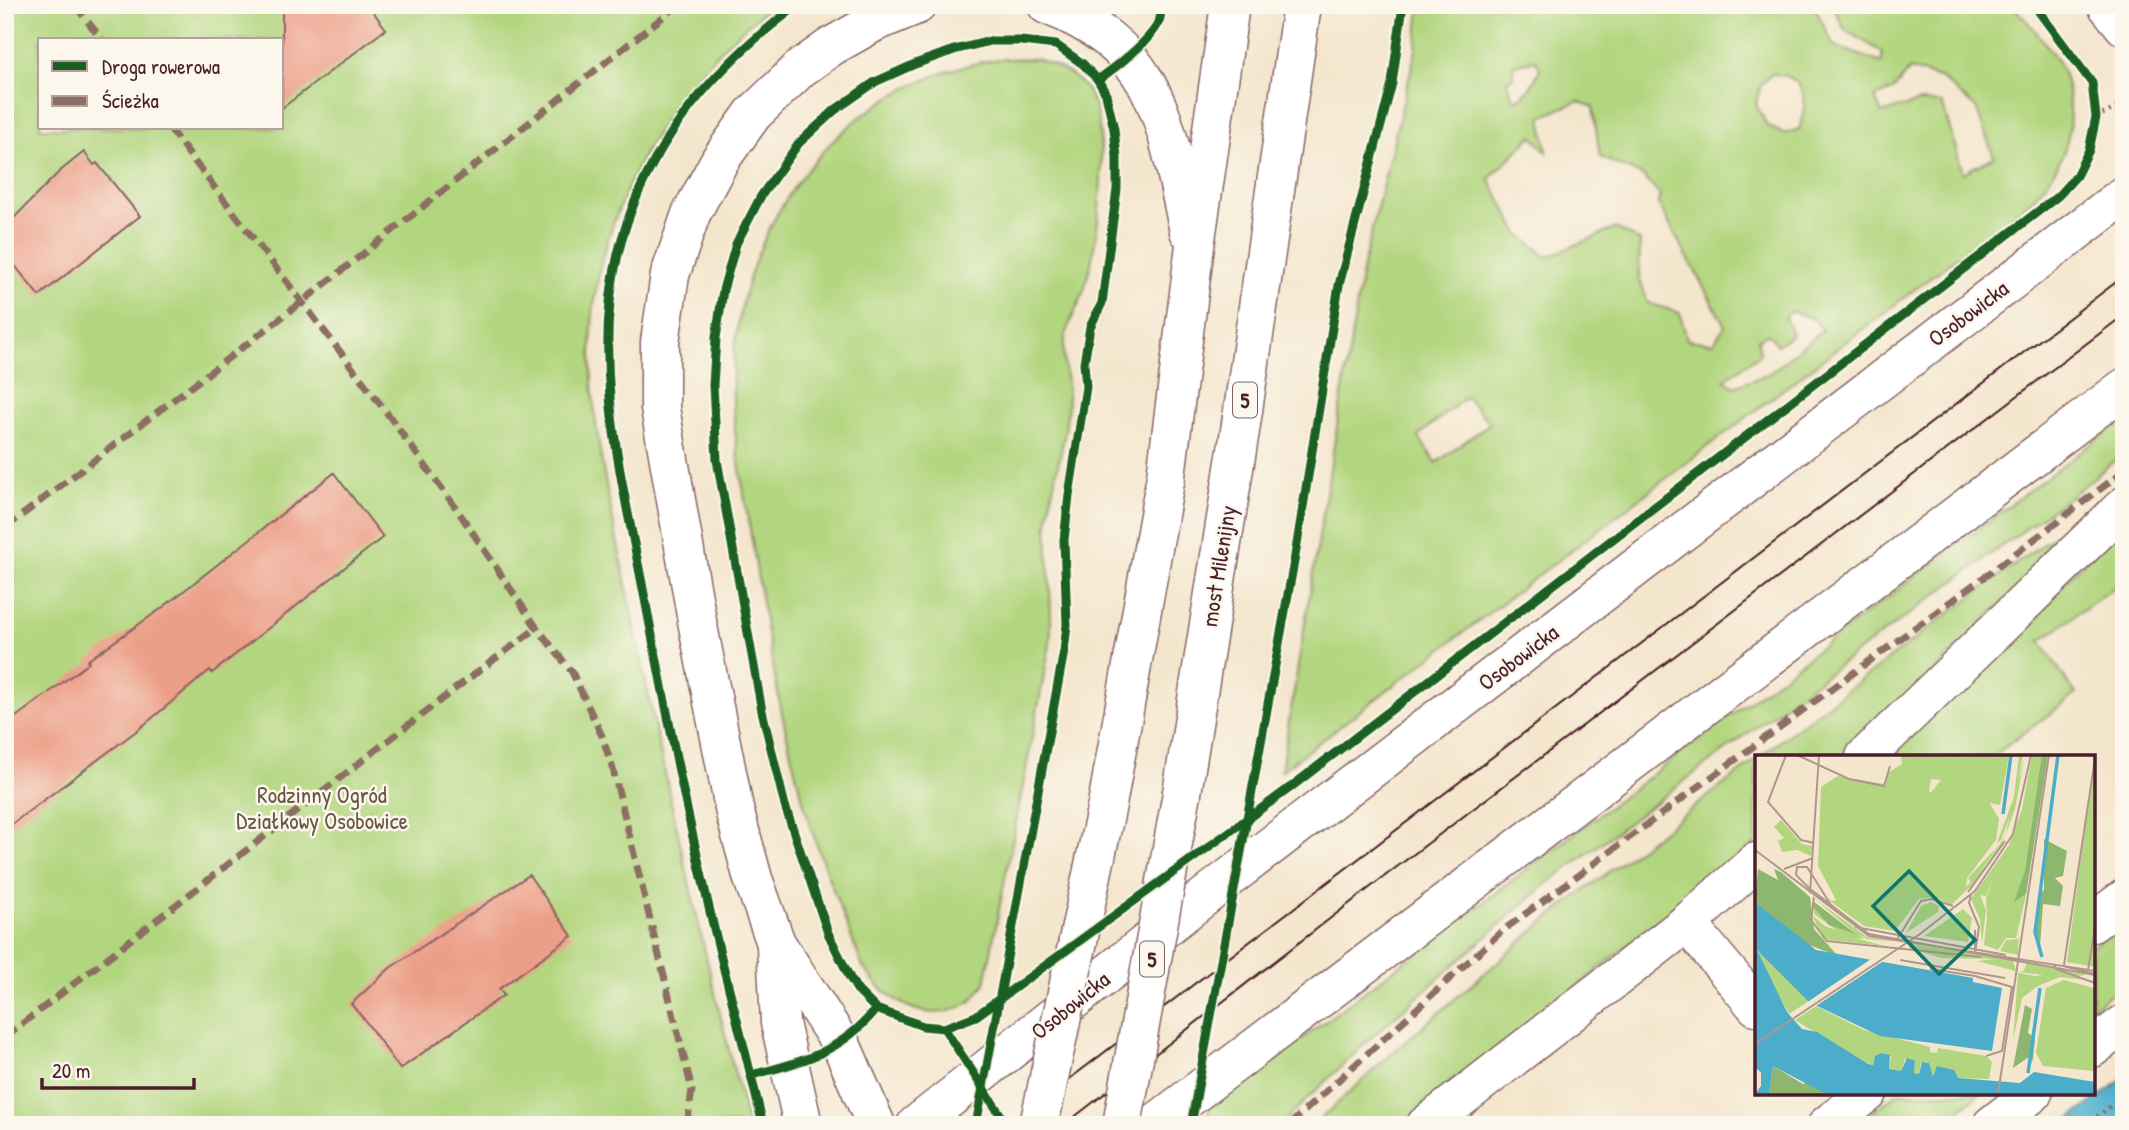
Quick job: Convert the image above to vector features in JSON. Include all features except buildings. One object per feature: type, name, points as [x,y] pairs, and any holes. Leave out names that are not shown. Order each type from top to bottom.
[{"type":"main road","points":[[876,1125],[841,1044],[776,943],[753,878],[735,813],[696,621],[660,408],[660,342],[670,275],[691,214],[720,160],[753,114],[801,68],[832,46],[873,23],[917,5]]},
{"type":"main road","points":[[1048,5],[1091,25],[1139,68],[1164,119],[1194,253]]},
{"type":"main road","points":[[1039,1125],[1107,805],[1166,476],[1194,253],[1230,5]]},
{"type":"main road","name":"most Milenijny","points":[[1122,1125],[1182,793],[1240,431],[1303,5]]},
{"type":"main road","points":[[2107,5],[2124,26]]},
{"type":"main road","name":"Osobowicka","points":[[916,1125],[1217,887],[2124,195]]},
{"type":"main road","points":[[1153,1125],[2124,388]]},
{"type":"main road","points":[[1868,755],[2124,506]]},
{"type":"main road","points":[[1426,1125],[1687,923],[1755,863]]},
{"type":"main road","points":[[2094,922],[2124,900]]},
{"type":"main road","points":[[1687,923],[1755,1005]]},
{"type":"main road","points":[[776,943],[780,1023],[803,1125]]},
{"type":"main road","points":[[2094,1046],[2124,1024]]},
{"type":"main road","points":[[1992,1125],[2030,1095]]},
{"type":"path","points":[[2096,117],[2117,108]]},
{"type":"path","points":[[2086,1125],[2124,1096]]},
{"type":"path","points":[[2118,1101],[2124,1109]]},
{"type":"green space","name":"Rodzinny Ogród Działkowy Osobowice","points":[[5,5],[773,5],[742,29],[685,92],[638,166],[606,244],[592,323],[591,364],[606,485],[656,734],[715,995],[748,1125],[5,1125]]},
{"type":"green space","points":[[1420,5],[2012,5],[2044,42],[2062,70],[2069,98],[2069,131],[2056,168],[2031,201],[1281,771],[1363,266],[1416,50]],"holes":[[[1814,6],[1834,8],[1845,30],[1882,52],[1882,63],[1834,46]],[[1536,60],[1540,68],[1533,83],[1527,92],[1514,100],[1507,81],[1513,77],[1514,65]],[[1910,69],[1942,79],[1976,108],[1994,157],[1963,173],[1942,103],[1919,102],[1881,113],[1875,97],[1893,90]],[[1771,74],[1792,79],[1798,84],[1804,99],[1799,129],[1784,134],[1767,126],[1756,104],[1760,87]],[[1578,101],[1593,107],[1600,157],[1643,176],[1660,195],[1658,203],[1725,326],[1713,343],[1687,340],[1680,313],[1648,303],[1639,277],[1640,241],[1616,228],[1547,257],[1519,234],[1489,179],[1532,136],[1547,152],[1541,117]],[[1791,311],[1814,319],[1822,330],[1770,373],[1735,387],[1724,380],[1760,354],[1758,340],[1768,333],[1777,345],[1792,335],[1785,317]],[[1466,397],[1490,423],[1436,463],[1418,436]]]},
{"type":"green space","points":[[1036,59],[1063,70],[1080,82],[1095,107],[1101,149],[1098,224],[1084,290],[1067,330],[1064,345],[1067,413],[1048,523],[1050,644],[985,983],[968,1003],[937,1013],[922,1011],[895,999],[871,978],[862,965],[809,821],[787,736],[774,671],[740,468],[734,419],[735,345],[746,288],[765,237],[793,189],[829,145],[864,114],[925,80],[992,60]]},
{"type":"green space","points":[[2124,419],[2124,453],[2076,492],[1544,886],[1373,1036],[1280,1125],[1206,1125],[1209,1109]]},
{"type":"green space","points":[[2110,495],[1850,755],[1762,755]]},
{"type":"green space","points":[[2124,524],[2124,580],[2040,641],[2076,694],[1995,755],[1884,755]]},
{"type":"green space","points":[[1755,761],[1755,844],[1403,1125],[1314,1125],[1389,1056],[1552,915]]},
{"type":"green space","points":[[2124,922],[2124,984],[2094,1006],[2094,944]]},
{"type":"green space","points":[[1895,1095],[1978,1095],[1939,1125],[1878,1125],[1870,1114]]},
{"type":"water","points":[[2124,1078],[2124,1125],[2062,1125]]},
{"type":"tram line","points":[[1009,1125],[2124,276]]},
{"type":"tram line","points":[[1064,1125],[1381,879],[2124,315]]},
{"type":"marked path","points":[[5,14],[16,5]]},
{"type":"marked path","points":[[75,5],[100,38]]},
{"type":"marked path","points":[[5,528],[302,302],[678,5]]},
{"type":"marked path","points":[[171,130],[387,413],[456,508],[537,628],[572,672],[602,736],[613,769],[692,1090],[687,1125]]},
{"type":"marked path","points":[[1289,1125],[1502,931],[2124,471]]},
{"type":"marked path","points":[[5,1037],[537,628]]},
{"type":"cycle path","points":[[763,1125],[702,879],[668,717],[619,467],[609,382],[608,339],[618,254],[629,216],[664,145],[685,113],[710,83],[767,29],[798,5]]},
{"type":"cycle path","points":[[1098,80],[1148,37],[1159,22],[1161,5]]},
{"type":"cycle path","points":[[1191,1125],[1295,556],[1339,285],[1392,83],[1403,5]]},
{"type":"cycle path","points":[[976,1125],[1064,651],[1067,625],[1064,540],[1086,387],[1084,363],[1090,327],[1102,303],[1117,189],[1114,129],[1106,94],[1098,80],[1083,64],[1056,45],[990,41],[954,50],[875,82],[835,110],[799,143],[761,196],[736,244],[723,290],[713,385],[717,460],[762,711],[785,806],[828,933],[858,991],[876,1009],[923,1026],[944,1028],[976,1016],[1291,787],[2058,196],[2076,176],[2089,150],[2096,117],[2092,83],[2034,5]]},
{"type":"cycle path","points":[[751,1075],[787,1066],[820,1053],[850,1035],[876,1009]]},
{"type":"cycle path","points":[[944,1028],[1007,1125]]}]
